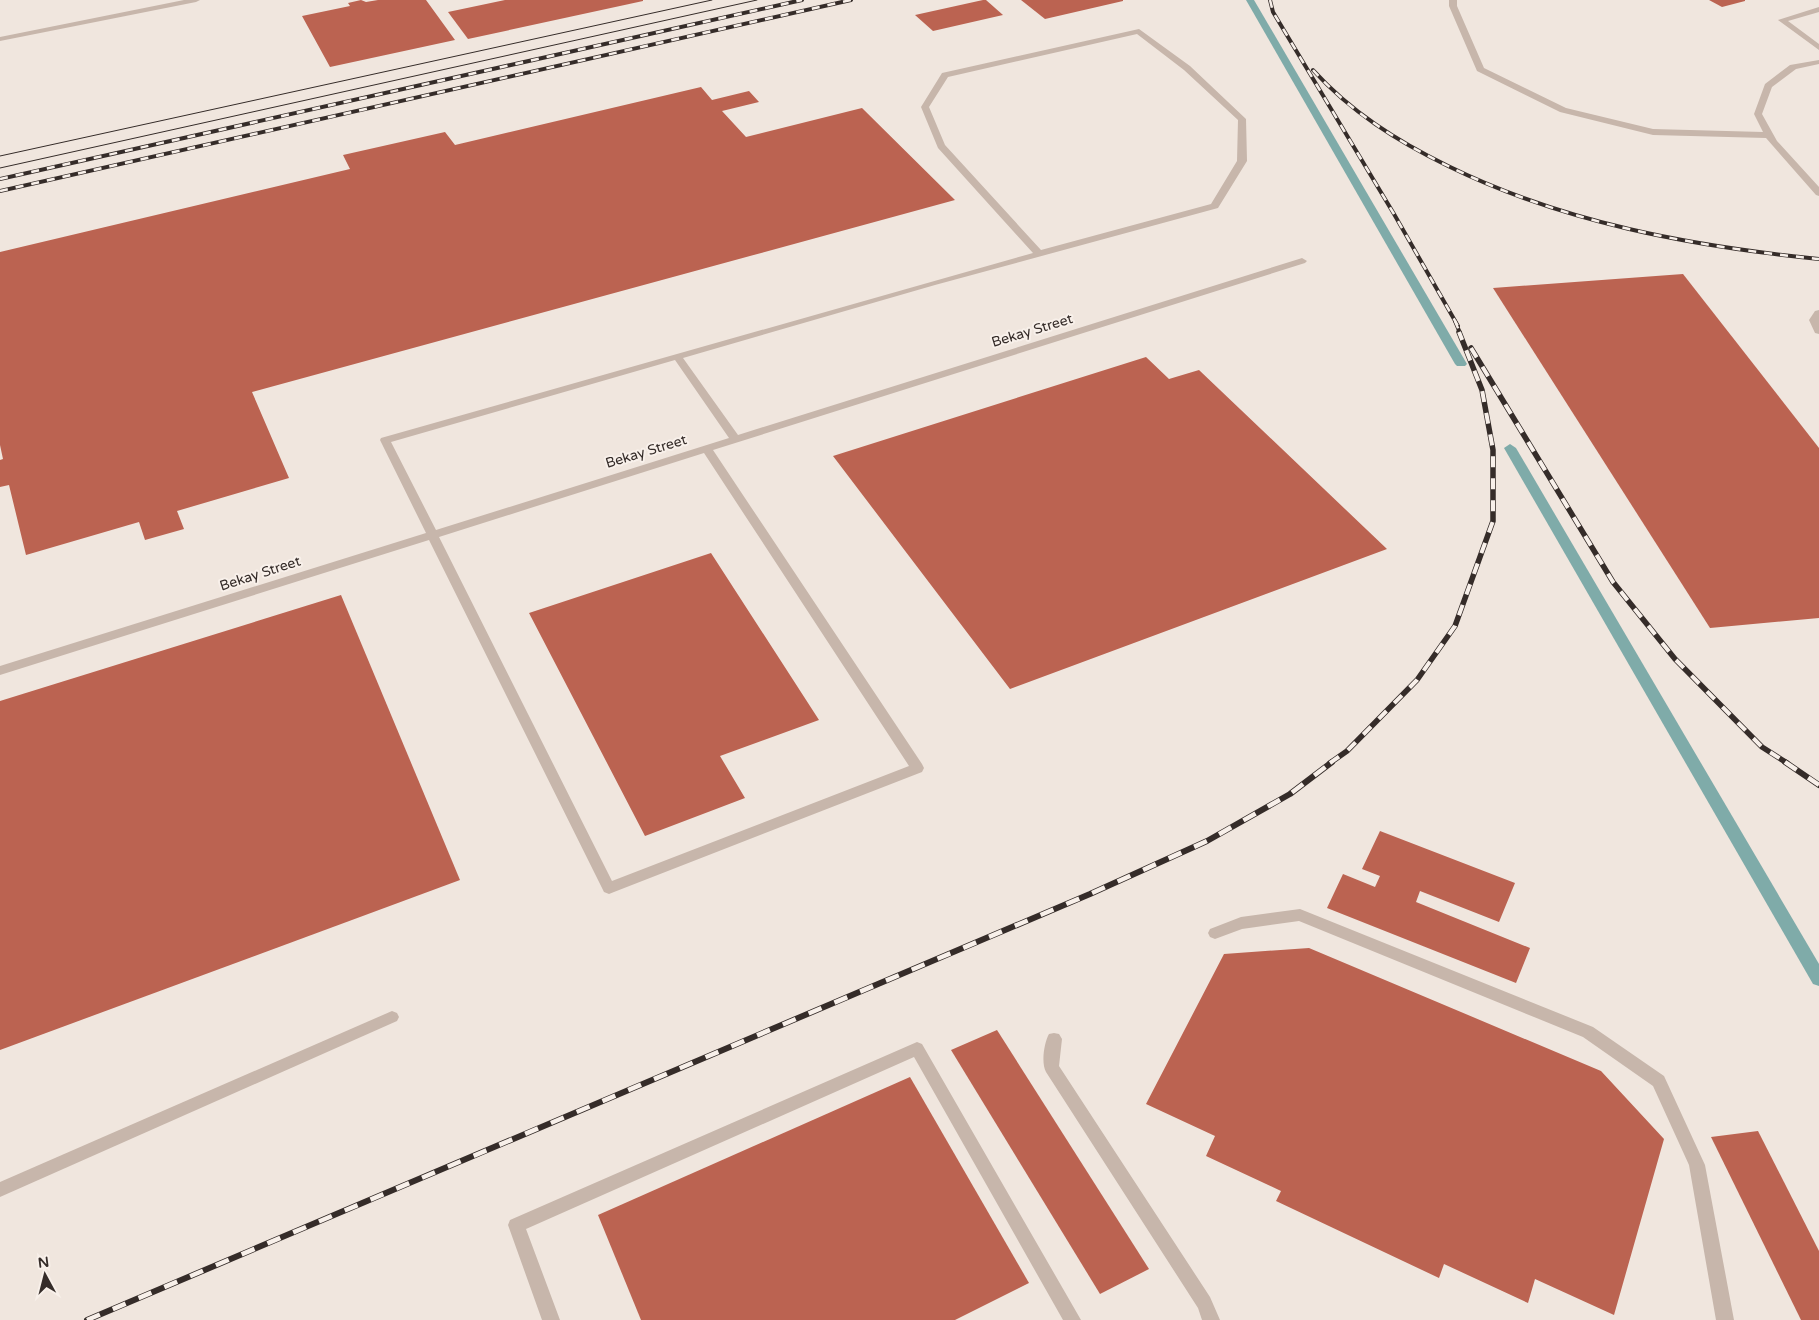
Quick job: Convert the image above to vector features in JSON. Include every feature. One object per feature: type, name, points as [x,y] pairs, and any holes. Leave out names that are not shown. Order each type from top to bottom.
[{"type":"street","points":[[0,39],[174,2],[196,0]]},
{"type":"street","points":[[1453,0],[1453,6],[1480,69],[1563,110],[1653,132],[1769,135]]},
{"type":"street","points":[[1819,10],[1782,20],[1819,48]]},
{"type":"street","points":[[706,448],[916,768],[609,888],[385,440],[677,356],[1215,206],[1242,161],[1242,119],[1187,68],[1139,32],[945,75],[924,107],[941,146],[1039,254]]},
{"type":"street","points":[[1819,62],[1793,67],[1768,86],[1758,114],[1769,135],[1819,192]]},
{"type":"street","name":"Bekay Street","points":[[0,671],[1302,261]]},
{"type":"street","points":[[1819,313],[1814,320],[1819,331]]},
{"type":"street","points":[[677,356],[735,439]]},
{"type":"street","points":[[1215,932],[1241,923],[1300,915],[1588,1032],[1659,1081],[1697,1165],[1725,1320]]},
{"type":"street","points":[[0,1190],[392,1017]]},
{"type":"street","points":[[1054,1039],[1051,1067],[1204,1303],[1211,1320]]},
{"type":"street","points":[[551,1320],[516,1225],[917,1049],[1072,1320]]},
{"type":"building","points":[[361,0],[366,2],[378,0],[426,0],[455,40],[330,67],[302,16],[350,6],[348,3]]},
{"type":"building","points":[[505,0],[643,1],[468,39],[448,12]]},
{"type":"building","points":[[986,0],[1003,15],[933,31],[915,15]]},
{"type":"building","points":[[1021,0],[1123,0],[1123,1],[1045,19]]},
{"type":"building","points":[[1709,0],[1745,0],[1745,1],[1722,7]]},
{"type":"building","points":[[701,87],[712,100],[749,91],[759,102],[722,111],[746,137],[862,108],[955,200],[252,392],[289,478],[177,511],[184,529],[145,540],[139,522],[26,555],[9,485],[0,487],[0,460],[3,459],[0,445],[0,252],[350,169],[343,155],[445,132],[455,145]]},
{"type":"building","points":[[1683,274],[1819,448],[1819,618],[1710,628],[1493,288]]},
{"type":"building","points":[[1146,357],[1169,379],[1199,370],[1387,549],[1010,689],[833,456]]},
{"type":"building","points":[[711,553],[819,720],[720,756],[745,798],[645,836],[529,613]]},
{"type":"building","points":[[341,595],[460,880],[0,1050],[0,701]]},
{"type":"building","points":[[1380,831],[1515,883],[1499,922],[1420,891],[1416,902],[1530,948],[1516,983],[1327,908],[1343,874],[1375,887],[1380,876],[1362,869]]},
{"type":"building","points":[[1309,948],[1601,1071],[1664,1139],[1614,1315],[1535,1279],[1528,1303],[1444,1264],[1439,1278],[1276,1201],[1281,1191],[1206,1156],[1215,1136],[1146,1104],[1224,954]]},
{"type":"building","points":[[997,1030],[1149,1269],[1100,1294],[951,1050]]},
{"type":"building","points":[[910,1077],[1029,1283],[955,1320],[641,1320],[598,1215]]},
{"type":"building","points":[[1758,1131],[1819,1251],[1819,1320],[1801,1320],[1711,1137]]},
{"type":"waterway","points":[[1250,0],[1461,364]]},
{"type":"waterway","points":[[1510,448],[1819,979]]},
{"type":"tram line","points":[[0,156],[712,0]]},
{"type":"tram line","points":[[0,168],[757,0]]},
{"type":"railway","points":[[0,179],[802,0]]},
{"type":"railway","points":[[0,191],[851,0]]},
{"type":"railway","points":[[1270,0],[1273,12],[1394,214],[1458,326]]},
{"type":"railway","points":[[1313,70],[1343,99],[1393,136],[1448,166],[1492,186],[1537,203],[1629,229],[1676,239],[1771,254],[1819,259]]},
{"type":"railway","points":[[1455,321],[1460,333]]},
{"type":"railway","points":[[1330,763],[1347,751],[1417,680],[1455,626],[1493,521],[1493,450],[1482,390],[1459,332]]},
{"type":"railway","points":[[1471,348],[1613,582],[1675,659],[1762,747],[1787,763]]},
{"type":"railway","points":[[87,1320],[1090,894],[1207,841],[1290,794],[1332,762]]},
{"type":"railway","points":[[1785,762],[1819,785]]}]
